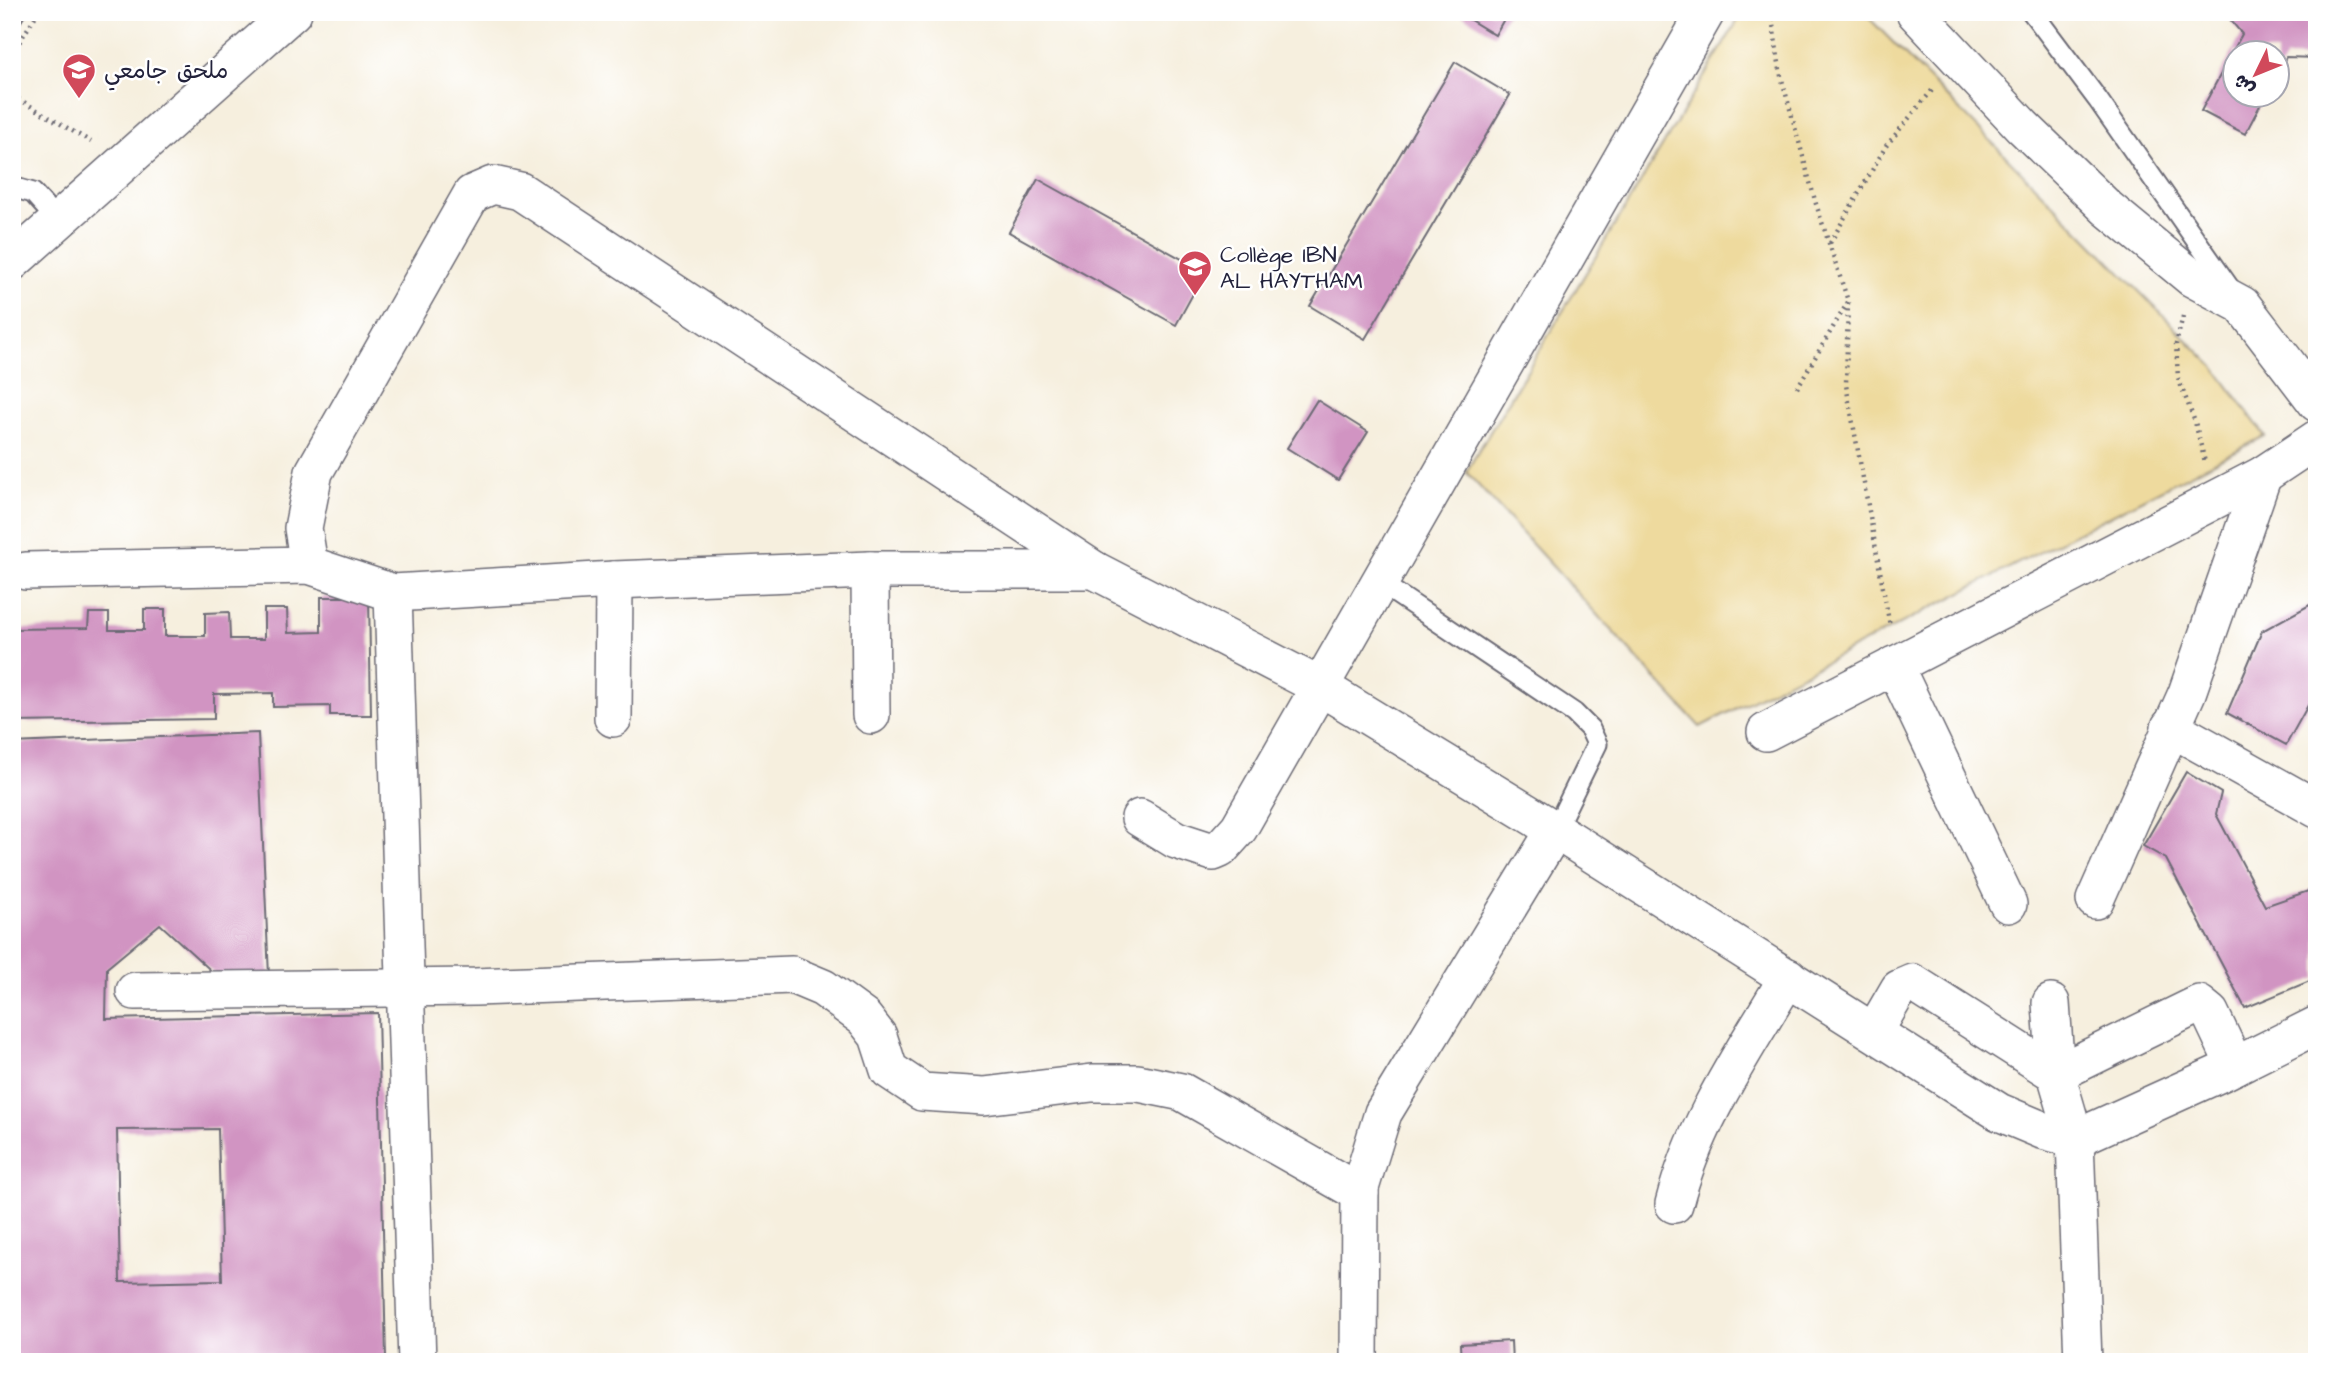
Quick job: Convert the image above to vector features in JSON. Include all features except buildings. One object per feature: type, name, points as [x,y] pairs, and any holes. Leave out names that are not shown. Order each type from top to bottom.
[{"type":"street","points":[[12,262],[293,12]]},
{"type":"street","points":[[1140,817],[1188,845],[1213,852],[1220,849],[1239,828],[1706,12]]},
{"type":"street","points":[[1915,12],[2089,191],[2192,278],[2242,305],[2317,403]]},
{"type":"street","points":[[309,565],[303,528],[314,472],[472,194],[493,185],[520,191],[1094,570],[1320,686],[1555,830],[1999,1112],[2042,1130],[2076,1139],[2317,1025]]},
{"type":"street","points":[[1766,732],[2263,475],[2317,439]]},
{"type":"street","points":[[2095,900],[2187,693],[2263,475]]},
{"type":"street","points":[[26,570],[309,565],[393,593],[614,580],[870,570],[1094,570]]},
{"type":"street","points":[[870,570],[871,715]]},
{"type":"street","points":[[613,718],[614,580]]},
{"type":"street","points":[[393,593],[417,1362]]},
{"type":"street","points":[[1895,665],[2008,904]]},
{"type":"street","points":[[2170,727],[2317,809]]},
{"type":"street","points":[[1359,1362],[1360,1193],[1382,1113],[1555,830]]},
{"type":"street","points":[[135,990],[406,988],[792,975],[823,988],[864,1018],[878,1037],[889,1070],[922,1093],[984,1096],[1092,1083],[1138,1083],[1182,1092],[1360,1193]]},
{"type":"street","points":[[1674,1204],[1684,1164],[1703,1122],[1788,977]]},
{"type":"street","points":[[1874,1032],[1899,989],[1913,983],[2056,1074]]},
{"type":"street","points":[[2051,1003],[2056,1074],[2076,1139],[2083,1362]]},
{"type":"street","points":[[2056,1074],[2199,1004],[2210,1013],[2235,1066]]},
{"type":"lane","points":[[2032,12],[2098,100],[2242,305]]},
{"type":"lane","points":[[12,187],[33,194],[58,221]]},
{"type":"lane","points":[[1379,582],[1574,713],[1590,729],[1597,744],[1555,830]]},
{"type":"path","points":[[12,54],[38,12]]},
{"type":"path","points":[[1771,12],[1781,76],[1848,301],[1846,385],[1872,539],[1886,592],[1895,665]]},
{"type":"path","points":[[1830,244],[1886,146],[1958,56]]},
{"type":"path","points":[[12,95],[125,162]]},
{"type":"path","points":[[2192,278],[2176,344],[2178,378],[2195,422],[2215,500]]},
{"type":"path","points":[[1797,388],[1848,301]]},
{"type":"sand","points":[[1743,12],[1863,12],[2215,368],[2265,436],[1700,727],[1466,472]]},
{"type":"place","name":"ملحق جامعي","points":[[79,100]]},
{"type":"place","name":"Collège IBN AL HAYTHAM","points":[[1195,297]]}]
